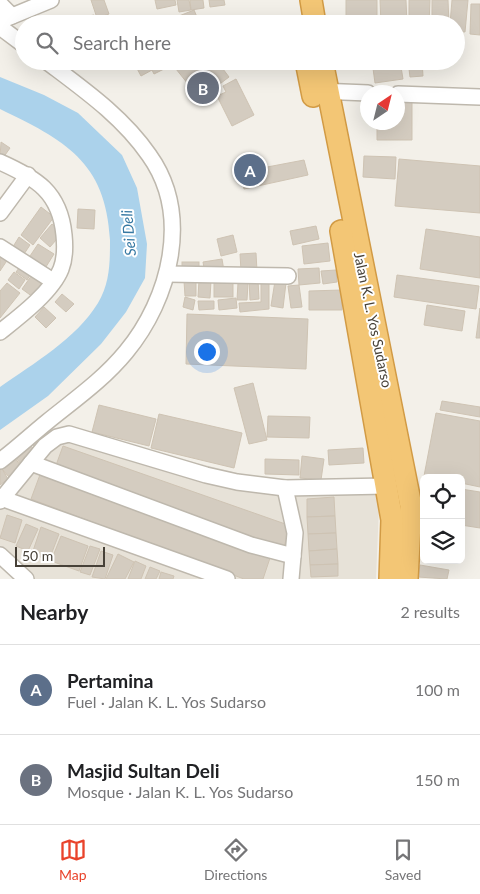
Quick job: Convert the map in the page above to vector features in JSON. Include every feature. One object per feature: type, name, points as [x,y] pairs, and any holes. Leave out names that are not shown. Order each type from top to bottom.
[{"type":"highway","points":[[297,0],[299,15]]},
{"type":"highway","points":[[311,0],[314,15]]},
{"type":"highway","name":"Jalan K. L. Yos Sudarso","points":[[310,70],[319,91],[411,506],[407,579]]},
{"type":"highway","name":"Jalan K. L. Yos Sudarso","points":[[321,70],[319,91],[356,328],[392,520],[390,579]]},
{"type":"street","points":[[0,4],[6,18],[30,4],[51,0]]},
{"type":"street","points":[[0,27],[15,38]]},
{"type":"street","points":[[0,461],[89,390],[113,367],[140,333],[167,274],[173,237],[171,208],[164,184],[150,156],[125,125],[58,70]]},
{"type":"street","points":[[319,91],[360,93]]},
{"type":"street","points":[[405,94],[480,97]]},
{"type":"street","points":[[0,162],[28,175],[40,183],[54,198],[63,220],[65,243],[61,269],[46,291],[0,332]]},
{"type":"street","points":[[0,213],[28,175]]},
{"type":"street","points":[[0,247],[52,282]]},
{"type":"street","points":[[167,274],[288,276]]},
{"type":"street","points":[[227,579],[1,499],[52,440],[63,435],[76,435],[206,475],[285,488],[386,486]]},
{"type":"street","points":[[31,464],[251,545],[294,556]]},
{"type":"street","points":[[285,488],[295,532],[291,579]]},
{"type":"street","points":[[0,555],[26,579]]},
{"type":"shaded area","points":[[61,429],[277,483],[380,483],[376,579],[20,579],[0,558],[0,502]]},
{"type":"water","name":"Sei Deli","points":[[0,77],[44,95],[78,113],[122,155],[137,188],[147,244],[145,278],[126,312],[101,344],[48,396],[0,430],[0,387],[54,349],[89,316],[105,288],[110,240],[107,213],[100,191],[90,172],[78,157],[62,143],[44,131],[0,109]]},
{"type":"building","points":[[91,0],[104,0],[109,14],[96,15]]},
{"type":"building","points":[[155,0],[175,0],[176,5],[157,9]]},
{"type":"building","points":[[177,0],[189,0],[191,10],[179,12]]},
{"type":"building","points":[[190,0],[203,0],[204,8],[191,10]]},
{"type":"building","points":[[209,0],[224,0],[225,5],[210,7]]},
{"type":"building","points":[[346,0],[377,0],[377,15],[346,15]]},
{"type":"building","points":[[380,0],[406,0],[407,15],[381,15]]},
{"type":"building","points":[[409,0],[430,0],[429,15],[409,15]]},
{"type":"building","points":[[432,0],[448,0],[449,15],[432,15]]},
{"type":"building","points":[[452,0],[468,0],[465,32],[465,15],[451,15]]},
{"type":"building","points":[[471,4],[480,4],[480,35],[470,34]]},
{"type":"building","points":[[194,10],[196,15],[182,15]]},
{"type":"building","points":[[138,70],[152,70],[141,76]]},
{"type":"building","points":[[152,70],[162,70],[154,74]]},
{"type":"building","points":[[177,70],[224,70],[229,77],[200,99]]},
{"type":"building","points":[[373,70],[402,70],[403,79],[375,83]]},
{"type":"building","points":[[409,70],[423,70],[423,76],[410,77]]},
{"type":"building","points":[[236,79],[254,115],[232,126],[217,96],[226,92],[223,86]]},
{"type":"building","points":[[405,99],[412,99],[412,140],[377,140],[377,130],[405,130]]},
{"type":"building","points":[[1,142],[10,148],[3,158],[0,157]]},
{"type":"building","points":[[364,156],[396,157],[395,179],[363,177]]},
{"type":"building","points":[[399,159],[480,166],[480,213],[395,206]]},
{"type":"building","points":[[304,160],[308,175],[244,189],[241,172]]},
{"type":"building","points":[[41,207],[54,217],[33,245],[21,235]]},
{"type":"building","points":[[78,209],[95,210],[94,229],[77,228]]},
{"type":"building","points":[[52,224],[63,232],[50,247],[40,238]]},
{"type":"building","points":[[316,226],[319,239],[293,245],[290,231]]},
{"type":"building","points":[[426,229],[480,237],[480,278],[420,269]]},
{"type":"building","points":[[233,235],[237,252],[221,256],[217,239]]},
{"type":"building","points":[[19,237],[30,245],[22,257],[11,250]]},
{"type":"building","points":[[328,243],[330,261],[304,264],[302,246]]},
{"type":"building","points":[[38,244],[54,254],[44,270],[28,259]]},
{"type":"building","points":[[256,253],[257,271],[241,271],[240,254]]},
{"type":"building","points":[[0,254],[8,259],[0,271]]},
{"type":"building","points":[[222,259],[224,271],[205,274],[203,262]]},
{"type":"building","points":[[182,262],[199,262],[199,274],[182,274]]},
{"type":"building","points":[[22,264],[32,272],[27,280],[16,272]]},
{"type":"building","points":[[319,268],[320,283],[299,285],[298,269]]},
{"type":"building","points":[[336,270],[337,282],[323,284],[321,271]]},
{"type":"building","points":[[14,272],[25,280],[19,289],[8,280]]},
{"type":"building","points":[[34,272],[45,280],[33,297],[22,289]]},
{"type":"building","points":[[397,275],[479,286],[476,309],[394,297]]},
{"type":"building","points":[[199,280],[211,281],[210,298],[198,297]]},
{"type":"building","points":[[249,280],[258,280],[259,299],[250,300]]},
{"type":"building","points":[[184,281],[196,281],[196,296],[185,296]]},
{"type":"building","points":[[214,281],[233,281],[233,297],[214,297]]},
{"type":"building","points":[[261,281],[269,281],[269,309],[240,312],[239,303],[261,302]]},
{"type":"building","points":[[275,281],[286,283],[283,308],[271,306]]},
{"type":"building","points":[[7,283],[20,293],[0,318],[0,291]]},
{"type":"building","points":[[238,283],[248,283],[247,300],[237,300]]},
{"type":"building","points":[[299,285],[302,307],[291,308],[288,286]]},
{"type":"building","points":[[342,290],[342,310],[309,310],[309,291]]},
{"type":"building","points":[[62,294],[74,304],[66,312],[55,302]]},
{"type":"building","points":[[185,297],[195,300],[193,310],[183,307]]},
{"type":"building","points":[[236,298],[237,308],[219,310],[218,300]]},
{"type":"building","points":[[198,301],[214,301],[214,309],[199,310]]},
{"type":"building","points":[[427,305],[465,311],[462,331],[424,325]]},
{"type":"building","points":[[44,307],[56,318],[46,328],[35,317]]},
{"type":"building","points":[[480,308],[480,338],[476,338]]},
{"type":"building","points":[[187,314],[308,319],[306,369],[186,364]]},
{"type":"building","points":[[253,383],[267,440],[249,444],[234,388]]},
{"type":"building","points":[[442,401],[480,407],[480,417],[440,410]]},
{"type":"building","points":[[99,405],[156,419],[149,446],[92,432]]},
{"type":"building","points":[[436,413],[480,421],[480,487],[465,484],[465,474],[424,474]]},
{"type":"building","points":[[159,414],[242,433],[234,468],[151,448]]},
{"type":"building","points":[[268,416],[310,417],[309,438],[267,437]]},
{"type":"building","points":[[47,426],[52,432],[37,450],[31,443]]},
{"type":"building","points":[[29,444],[35,450],[21,464],[15,457]]},
{"type":"building","points":[[63,446],[291,526],[283,549],[55,468]]},
{"type":"building","points":[[363,448],[364,463],[329,465],[328,450]]},
{"type":"building","points":[[302,456],[324,459],[321,480],[300,478]]},
{"type":"building","points":[[14,457],[21,466],[9,477],[1,468]]},
{"type":"building","points":[[265,459],[299,460],[299,475],[265,474]]},
{"type":"building","points":[[0,468],[8,479],[0,485]]},
{"type":"building","points":[[41,472],[270,558],[263,579],[244,579],[31,499]]},
{"type":"building","points":[[465,490],[480,492],[480,528],[465,526]]},
{"type":"building","points":[[334,497],[335,516],[307,517],[307,499]]},
{"type":"building","points":[[7,515],[22,520],[15,543],[0,538]]},
{"type":"building","points":[[335,516],[336,533],[308,534],[307,517]]},
{"type":"building","points":[[26,524],[38,529],[28,551],[16,546]]},
{"type":"building","points":[[41,527],[59,534],[49,560],[32,554]]},
{"type":"building","points":[[336,533],[337,549],[309,551],[308,534]]},
{"type":"building","points":[[61,536],[88,546],[79,571],[51,561]]},
{"type":"building","points":[[90,546],[100,549],[90,575],[80,572]]},
{"type":"building","points":[[337,549],[338,564],[310,565],[309,551]]},
{"type":"building","points":[[101,551],[113,555],[105,579],[92,577]]},
{"type":"building","points":[[118,554],[134,562],[125,579],[106,579]]},
{"type":"building","points":[[135,561],[146,566],[141,579],[128,579]]},
{"type":"building","points":[[338,564],[338,576],[311,577],[310,565]]},
{"type":"building","points":[[420,565],[449,570],[447,579],[418,577]]},
{"type":"building","points":[[150,567],[160,571],[156,579],[145,579]]},
{"type":"building","points":[[161,572],[174,576],[173,579],[159,579]]},
{"type":"place","name":"Masjid Sultan Deli","points":[[203,88]]},
{"type":"place","name":"Pertamina","points":[[250,170]]}]
